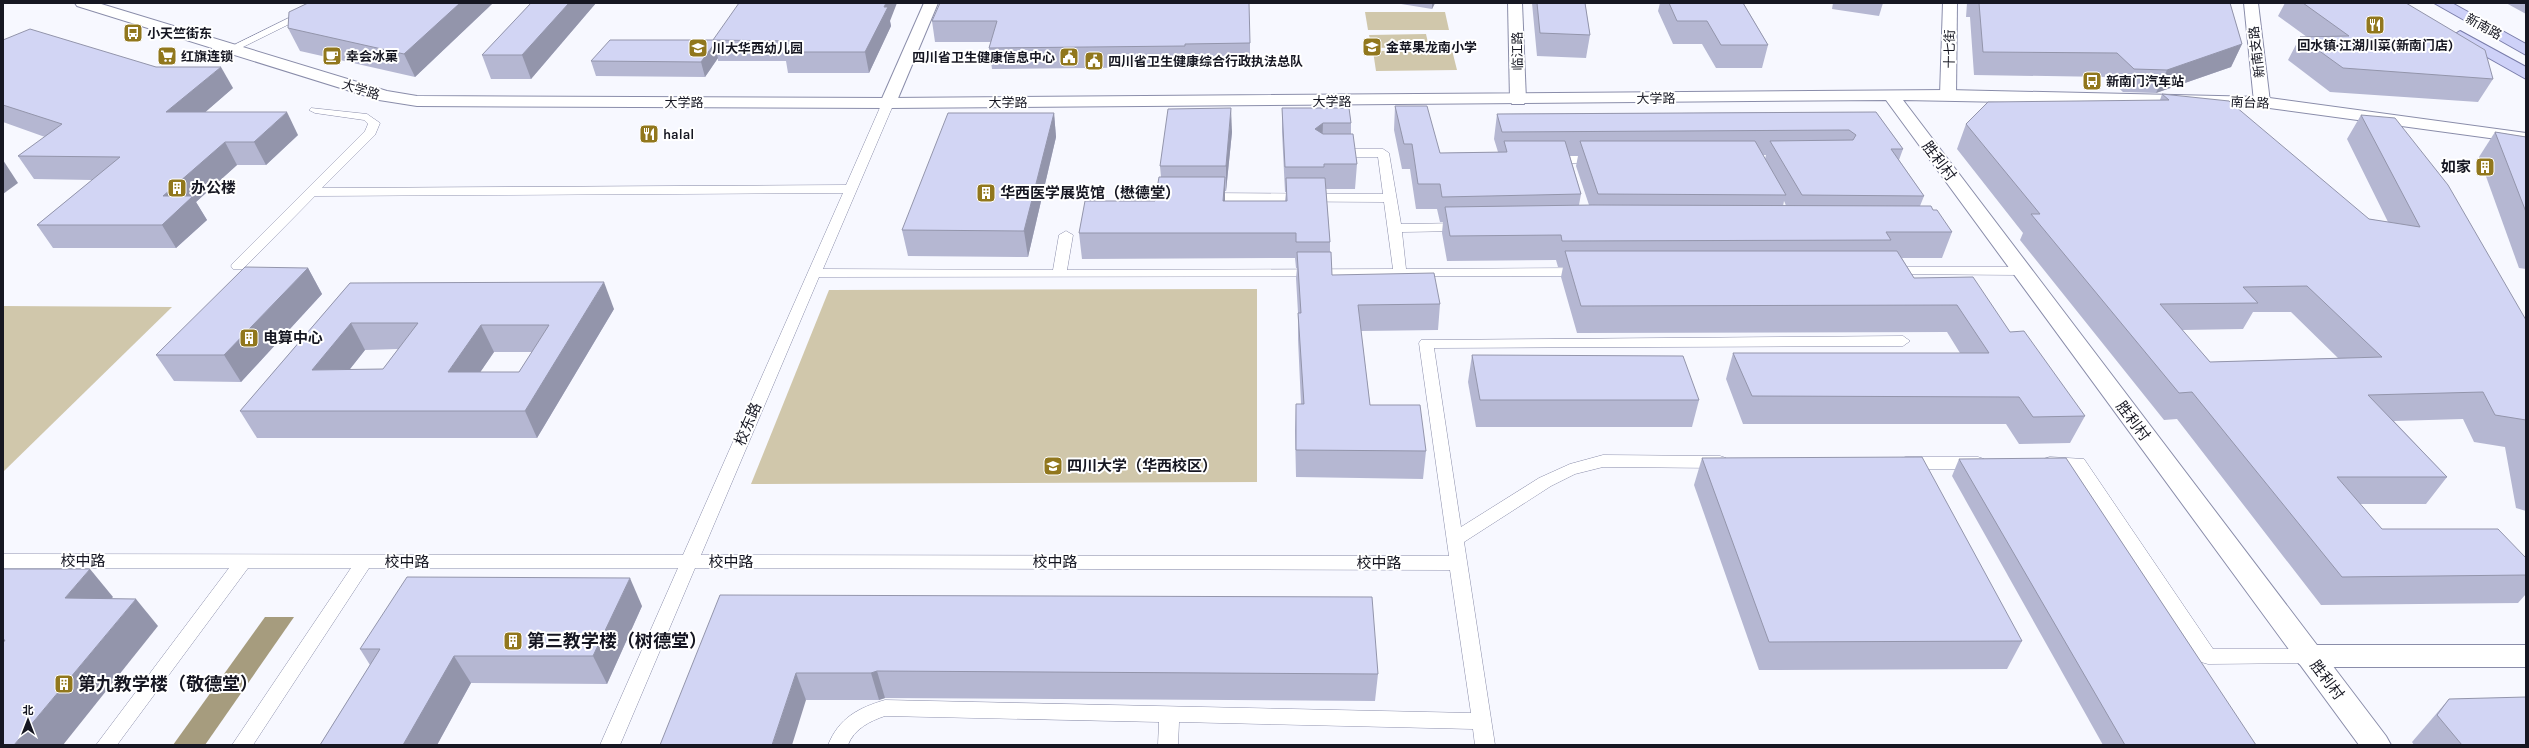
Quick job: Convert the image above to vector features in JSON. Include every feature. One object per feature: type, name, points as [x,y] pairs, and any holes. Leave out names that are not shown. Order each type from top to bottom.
[{"type":"main road","name":"新南路","points":[[2441,3],[2526,50]]},
{"type":"main road","name":"新南路","points":[[2444,27],[2526,74]]},
{"type":"street","name":"大学路","points":[[82,3],[384,96],[417,101],[888,103],[1518,100],[1948,95]]},
{"type":"street","points":[[888,103],[931,3]]},
{"type":"street","name":"临江路","points":[[1515,3],[1518,100]]},
{"type":"street","name":"十七街","points":[[1948,95],[1950,3]]},
{"type":"street","name":"新南支路","points":[[2251,3],[2262,102]]},
{"type":"street","name":"南台路","points":[[1948,95],[2262,102],[2526,138]]},
{"type":"street","name":"胜利村","points":[[1890,96],[2376,745]]},
{"type":"street","points":[[2309,656],[2526,656]]},
{"type":"lane","points":[[231,49],[327,3]]},
{"type":"lane","name":"校东路","points":[[610,745],[813,273],[888,103]]},
{"type":"lane","points":[[238,266],[309,192],[371,132],[374,123],[367,117],[315,110]]},
{"type":"lane","points":[[1322,153],[1383,153],[1395,228],[1400,273]]},
{"type":"lane","points":[[1553,160],[1606,160]]},
{"type":"lane","points":[[1567,160],[1572,174]]},
{"type":"lane","points":[[309,192],[850,189]]},
{"type":"lane","points":[[1127,196],[1390,198]]},
{"type":"lane","points":[[1395,228],[1474,226]]},
{"type":"lane","points":[[1059,274],[1066,235]]},
{"type":"lane","points":[[1877,271],[2021,271]]},
{"type":"lane","points":[[813,273],[1059,274],[1599,272]]},
{"type":"lane","points":[[1485,745],[1426,343],[1903,341]]},
{"type":"lane","points":[[1455,539],[1545,482],[1570,470],[1603,461],[1737,462]]},
{"type":"lane","points":[[1886,463],[1994,463]]},
{"type":"lane","points":[[2032,463],[2078,463],[2208,657],[2309,656]]},
{"type":"lane","name":"校中路","points":[[3,561],[242,563],[1458,563]]},
{"type":"lane","points":[[242,745],[364,562]]},
{"type":"lane","points":[[106,745],[242,563]]},
{"type":"lane","points":[[838,745],[840,736],[862,715],[885,708],[1482,721]]},
{"type":"lane","points":[[1168,745],[1169,714]]},
{"type":"shaded area","points":[[1365,12],[1445,12],[1449,30],[1368,30]]},
{"type":"shaded area","points":[[1426,34],[1429,47],[1372,48],[1369,35]]},
{"type":"shaded area","points":[[1452,50],[1457,70],[1376,71],[1373,51]]},
{"type":"shaded area","points":[[1257,289],[1257,482],[751,484],[829,290]]},
{"type":"shaded area","points":[[3,306],[172,307],[3,472]]},
{"type":"shaded area","points":[[265,617],[294,617],[205,745],[173,745]]},
{"type":"building","points":[[308,3],[460,3],[404,54],[288,28],[289,12]]},
{"type":"building","points":[[531,3],[569,3],[522,55],[482,55]]},
{"type":"building","points":[[739,3],[886,3],[884,7],[888,7],[865,52],[783,52],[790,41],[713,40]]},
{"type":"building","points":[[940,3],[1249,3],[1250,43],[1185,44],[1185,46],[989,48],[997,21],[932,21]]},
{"type":"building","points":[[1537,3],[1585,3],[1590,35],[1540,33]]},
{"type":"building","points":[[1669,3],[1743,3],[1768,45],[1721,45],[1707,21],[1677,21]]},
{"type":"building","points":[[1979,3],[2230,3],[2242,44],[2167,70],[2134,69],[2117,53],[1983,52]]},
{"type":"building","points":[[2303,3],[2406,3],[2485,50],[2493,79],[2343,68],[2300,37],[2349,36]]},
{"type":"building","points":[[30,29],[156,67],[221,67],[166,112],[287,112],[254,142],[225,142],[163,196],[193,196],[162,225],[37,225],[120,157],[18,156],[62,124],[3,105],[3,40]]},
{"type":"building","points":[[610,40],[713,40],[714,44],[701,62],[591,61]]},
{"type":"building","points":[[2162,94],[2229,101],[2369,219],[2420,227],[2361,115],[2395,118],[2448,185],[2526,320],[2526,420],[2495,415],[2483,392],[2368,395],[2447,477],[2337,477],[2382,529],[2498,529],[2526,558],[2526,575],[2342,577],[2192,392],[2179,393],[2031,214],[2040,214],[1966,124],[1988,102],[2169,100]],"holes":[[[2307,286],[2382,357],[2210,362],[2160,304],[2258,303],[2243,287]]]},
{"type":"building","points":[[1395,106],[1427,106],[1440,153],[1507,152],[1504,141],[1565,141],[1581,194],[1442,197],[1440,184],[1418,184],[1412,144],[1404,144]]},
{"type":"building","points":[[1231,108],[1226,166],[1160,166],[1168,109]]},
{"type":"building","points":[[1282,108],[1349,108],[1351,123],[1323,123],[1315,129],[1323,134],[1353,134],[1357,164],[1324,164],[1324,167],[1285,167]]},
{"type":"building","points":[[1876,112],[1903,149],[1891,149],[1924,196],[1802,195],[1770,141],[1853,140],[1856,135],[1849,130],[1502,132],[1497,114]]},
{"type":"building","name":"华西医学展览馆（懋德堂）","points":[[948,113],[1054,113],[1024,231],[902,230]]},
{"type":"building","points":[[2495,132],[2526,137],[2526,212]]},
{"type":"building","points":[[1580,141],[1755,141],[1786,195],[1598,194]]},
{"type":"building","points":[[1159,177],[1225,177],[1223,201],[1287,201],[1286,178],[1325,178],[1330,242],[1296,242],[1296,233],[1079,233],[1085,201],[1155,201]]},
{"type":"building","points":[[1592,205],[1931,206],[1933,210],[1937,210],[1952,232],[1886,232],[1891,240],[1562,241],[1561,235],[1450,236],[1445,207]]},
{"type":"building","points":[[1565,251],[1897,251],[1914,278],[1973,277],[2010,332],[2024,331],[2085,416],[2033,417],[2019,397],[1752,396],[1733,353],[1989,353],[1957,305],[1581,306]]},
{"type":"building","points":[[1297,252],[1331,252],[1332,275],[1434,273],[1440,304],[1358,305],[1370,405],[1420,405],[1426,451],[1296,450],[1296,404],[1304,404],[1298,313],[1301,313]]},
{"type":"building","points":[[245,267],[308,268],[224,355],[156,355]]},
{"type":"building","points":[[604,282],[525,411],[240,411],[350,283]],"holes":[[[351,323],[418,323],[383,369],[312,370]],[[481,325],[549,325],[519,372],[448,372]]]},
{"type":"building","points":[[1472,355],[1683,356],[1699,400],[1480,400]]},
{"type":"building","points":[[1922,457],[2022,641],[1769,642],[1702,458]]},
{"type":"building","points":[[2066,458],[2256,745],[2125,745],[1959,459]]},
{"type":"building","name":"第九教学楼（敬德堂）","points":[[3,569],[90,569],[65,598],[136,599],[14,745],[3,745],[3,643],[5,640],[3,640]]},
{"type":"building","points":[[407,577],[630,578],[593,656],[454,656],[403,745],[320,745],[380,649],[360,649]]},
{"type":"building","points":[[720,595],[1372,597],[1378,674],[877,671],[871,673],[796,673],[772,745],[660,745]]},
{"type":"building","points":[[2526,697],[2526,745],[2462,745],[2437,715],[2449,699]]},
{"type":"place","name":"回水镇·江湖川菜(新南门店)","points":[[2375,25]]},
{"type":"place","name":"小天竺街东","points":[[133,33]]},
{"type":"place","name":"金苹果龙南小学","points":[[1372,47]]},
{"type":"place","name":"川大华西幼儿园","points":[[698,48]]},
{"type":"place","name":"红旗连锁","points":[[167,56]]},
{"type":"place","name":"幸会冰菓","points":[[332,56]]},
{"type":"place","name":"四川省卫生健康信息中心","points":[[1069,57]]},
{"type":"place","name":"四川省卫生健康综合行政执法总队","points":[[1094,61]]},
{"type":"place","name":"新南门汽车站","points":[[2092,81]]},
{"type":"place","name":"halal","points":[[649,134]]},
{"type":"place","name":"如家","points":[[2485,167]]},
{"type":"place","name":"办公楼","points":[[177,188]]},
{"type":"place","name":"华西医学展览馆（懋德堂）","points":[[986,193]]},
{"type":"place","name":"电算中心","points":[[249,338]]},
{"type":"place","name":"四川大学（华西校区）","points":[[1053,466]]},
{"type":"place","name":"第三教学楼（树德堂）","points":[[513,641]]},
{"type":"place","name":"第九教学楼（敬德堂）","points":[[64,684]]}]
